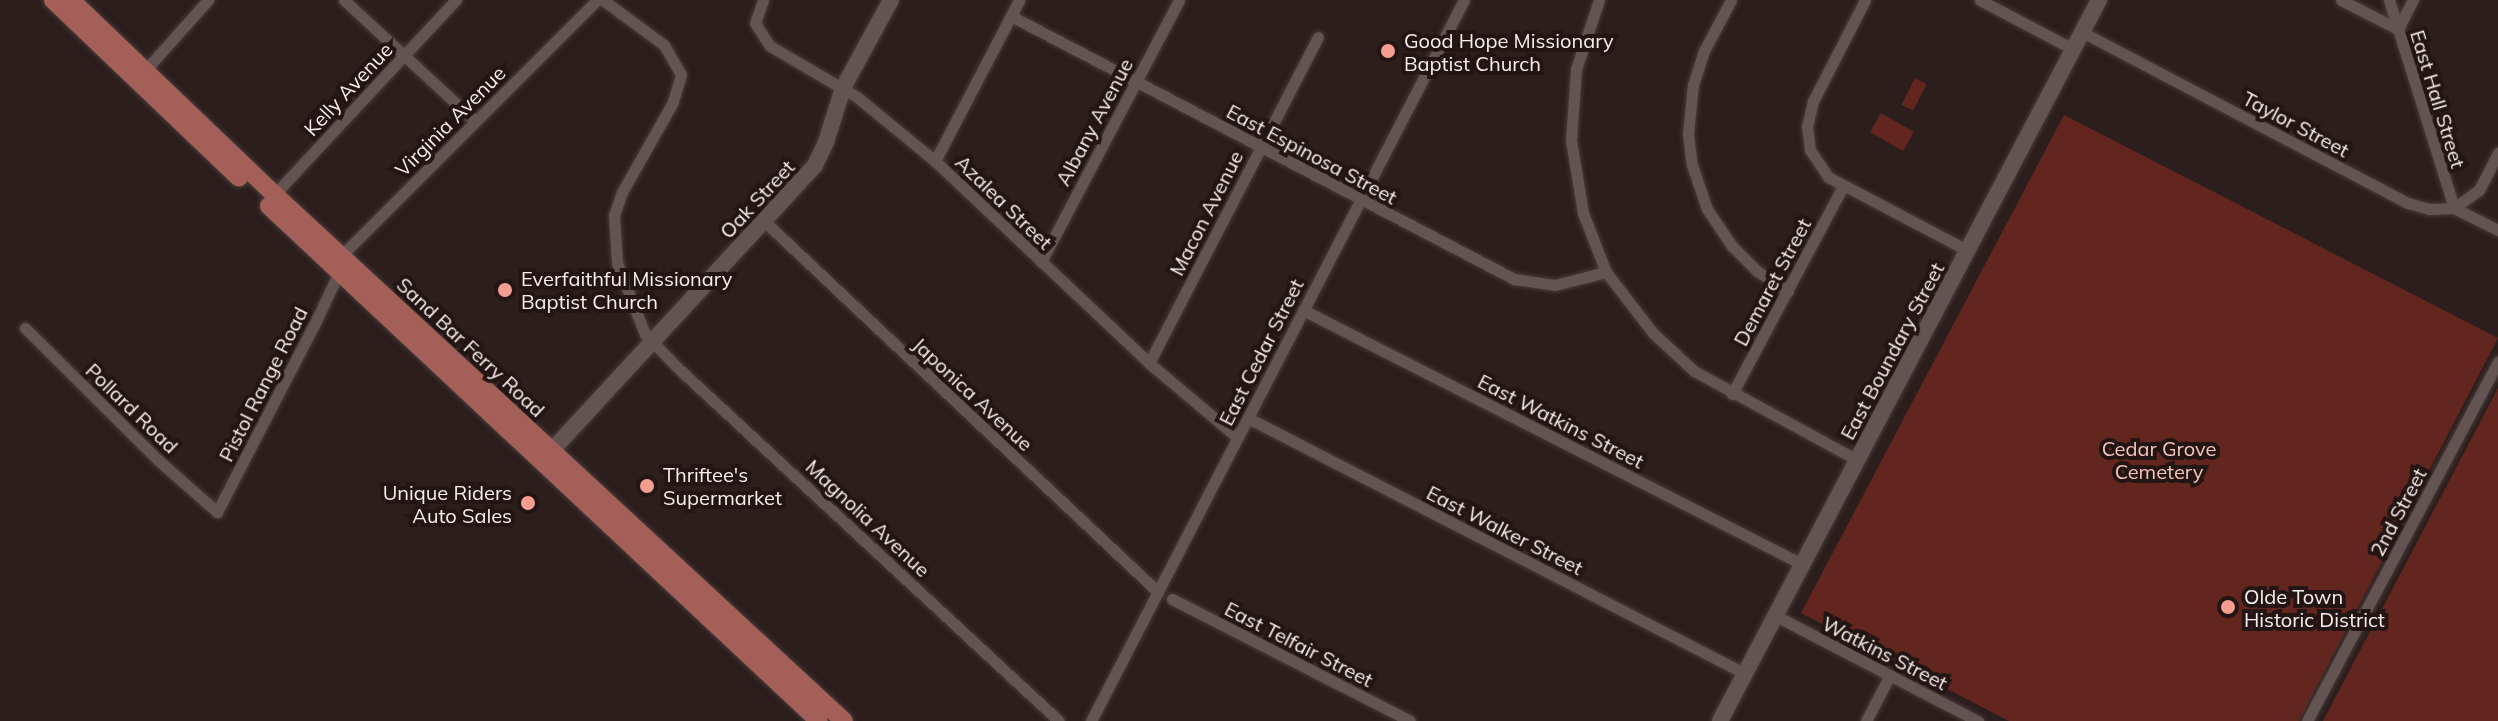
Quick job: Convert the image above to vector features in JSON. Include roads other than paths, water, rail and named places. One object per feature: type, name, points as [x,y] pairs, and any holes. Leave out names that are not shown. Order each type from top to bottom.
[{"type":"main road","name":"Sand Bar Ferry Road","points":[[53,0],[140,77],[547,456],[844,721]]},
{"type":"main road","name":"Sand Bar Ferry Road","points":[[71,0],[140,77]]},
{"type":"main road","name":"Oak Street","points":[[547,456],[819,160],[843,88],[891,0]]},
{"type":"main road","name":"East Boundary Street","points":[[1720,721],[2099,0]]},
{"type":"main road","name":"Sand Bar Ferry Road","points":[[547,456],[819,721]]},
{"type":"street","points":[[140,77],[208,0]]},
{"type":"street","points":[[344,0],[475,121]]},
{"type":"street","name":"Kelly Avenue","points":[[270,199],[456,0]]},
{"type":"street","name":"Virginia Avenue","points":[[340,264],[475,121],[600,0]]},
{"type":"street","name":"Magnolia Avenue","points":[[600,0],[664,45],[681,75],[673,102],[622,192],[614,215],[617,263],[637,320],[651,342],[1059,721]]},
{"type":"street","name":"Azalea Street","points":[[763,0],[755,23],[763,40],[791,62],[843,88],[935,161],[1149,363],[1238,438]]},
{"type":"street","points":[[935,161],[1019,0]]},
{"type":"street","name":"Albany Avenue","points":[[1041,262],[1179,0]]},
{"type":"street","name":"East Cedar Street","points":[[1091,721],[1464,0]]},
{"type":"street","points":[[1599,0],[1576,69],[1571,140],[1583,213],[1606,272],[1633,310],[1669,351],[1732,394],[1857,460]]},
{"type":"street","points":[[1731,0],[1695,75],[1689,117],[1692,165],[1707,209],[1732,246],[1757,271],[1788,291]]},
{"type":"street","points":[[1865,0],[1808,114],[1808,140],[1815,160],[1828,177],[1843,186],[1967,250]]},
{"type":"street","points":[[1980,0],[2073,49]]},
{"type":"street","points":[[2341,0],[2398,29],[2413,0]]},
{"type":"street","name":"East Hall Street","points":[[2389,0],[2454,208]]},
{"type":"street","name":"East Espinosa Street","points":[[1011,16],[1514,279],[1555,285],[1606,272]]},
{"type":"street","name":"Taylor Street","points":[[2082,32],[2408,203],[2429,209],[2454,208],[2498,230]]},
{"type":"street","name":"Macon Avenue","points":[[1149,363],[1318,37]]},
{"type":"street","points":[[2454,208],[2479,190],[2498,153]]},
{"type":"street","name":"Demaret Street","points":[[1732,394],[1843,186]]},
{"type":"street","name":"Japonica Avenue","points":[[764,221],[1158,592]]},
{"type":"street","name":"Pistol Range Road","points":[[217,512],[340,264]]},
{"type":"street","name":"East Watkins Street","points":[[1303,310],[1802,564]]},
{"type":"street","name":"Pollard Road","points":[[25,328],[158,460],[217,512]]},
{"type":"street","name":"2nd Street","points":[[2307,721],[2498,362]]},
{"type":"street","name":"East Walker Street","points":[[1248,418],[1746,674]]},
{"type":"street","name":"East Telfair Street","points":[[1172,599],[1410,721]]},
{"type":"street","name":"Watkins Street","points":[[1776,616],[1978,721]]},
{"type":"street","points":[[1866,721],[1890,675]]},
{"type":"place","name":"Good Hope Missionary Baptist Church","points":[[1388,51]]},
{"type":"place","name":"Everfaithful Missionary Baptist Church","points":[[505,290]]},
{"type":"place","name":"Thriftee's Supermarket","points":[[647,486]]},
{"type":"place","name":"Unique Riders Auto Sales","points":[[528,503]]},
{"type":"place","name":"Olde Town Historic District","points":[[2228,607]]},
{"type":"park label","name":"Cedar Grove Cemetery","points":[[2159,460]]}]
